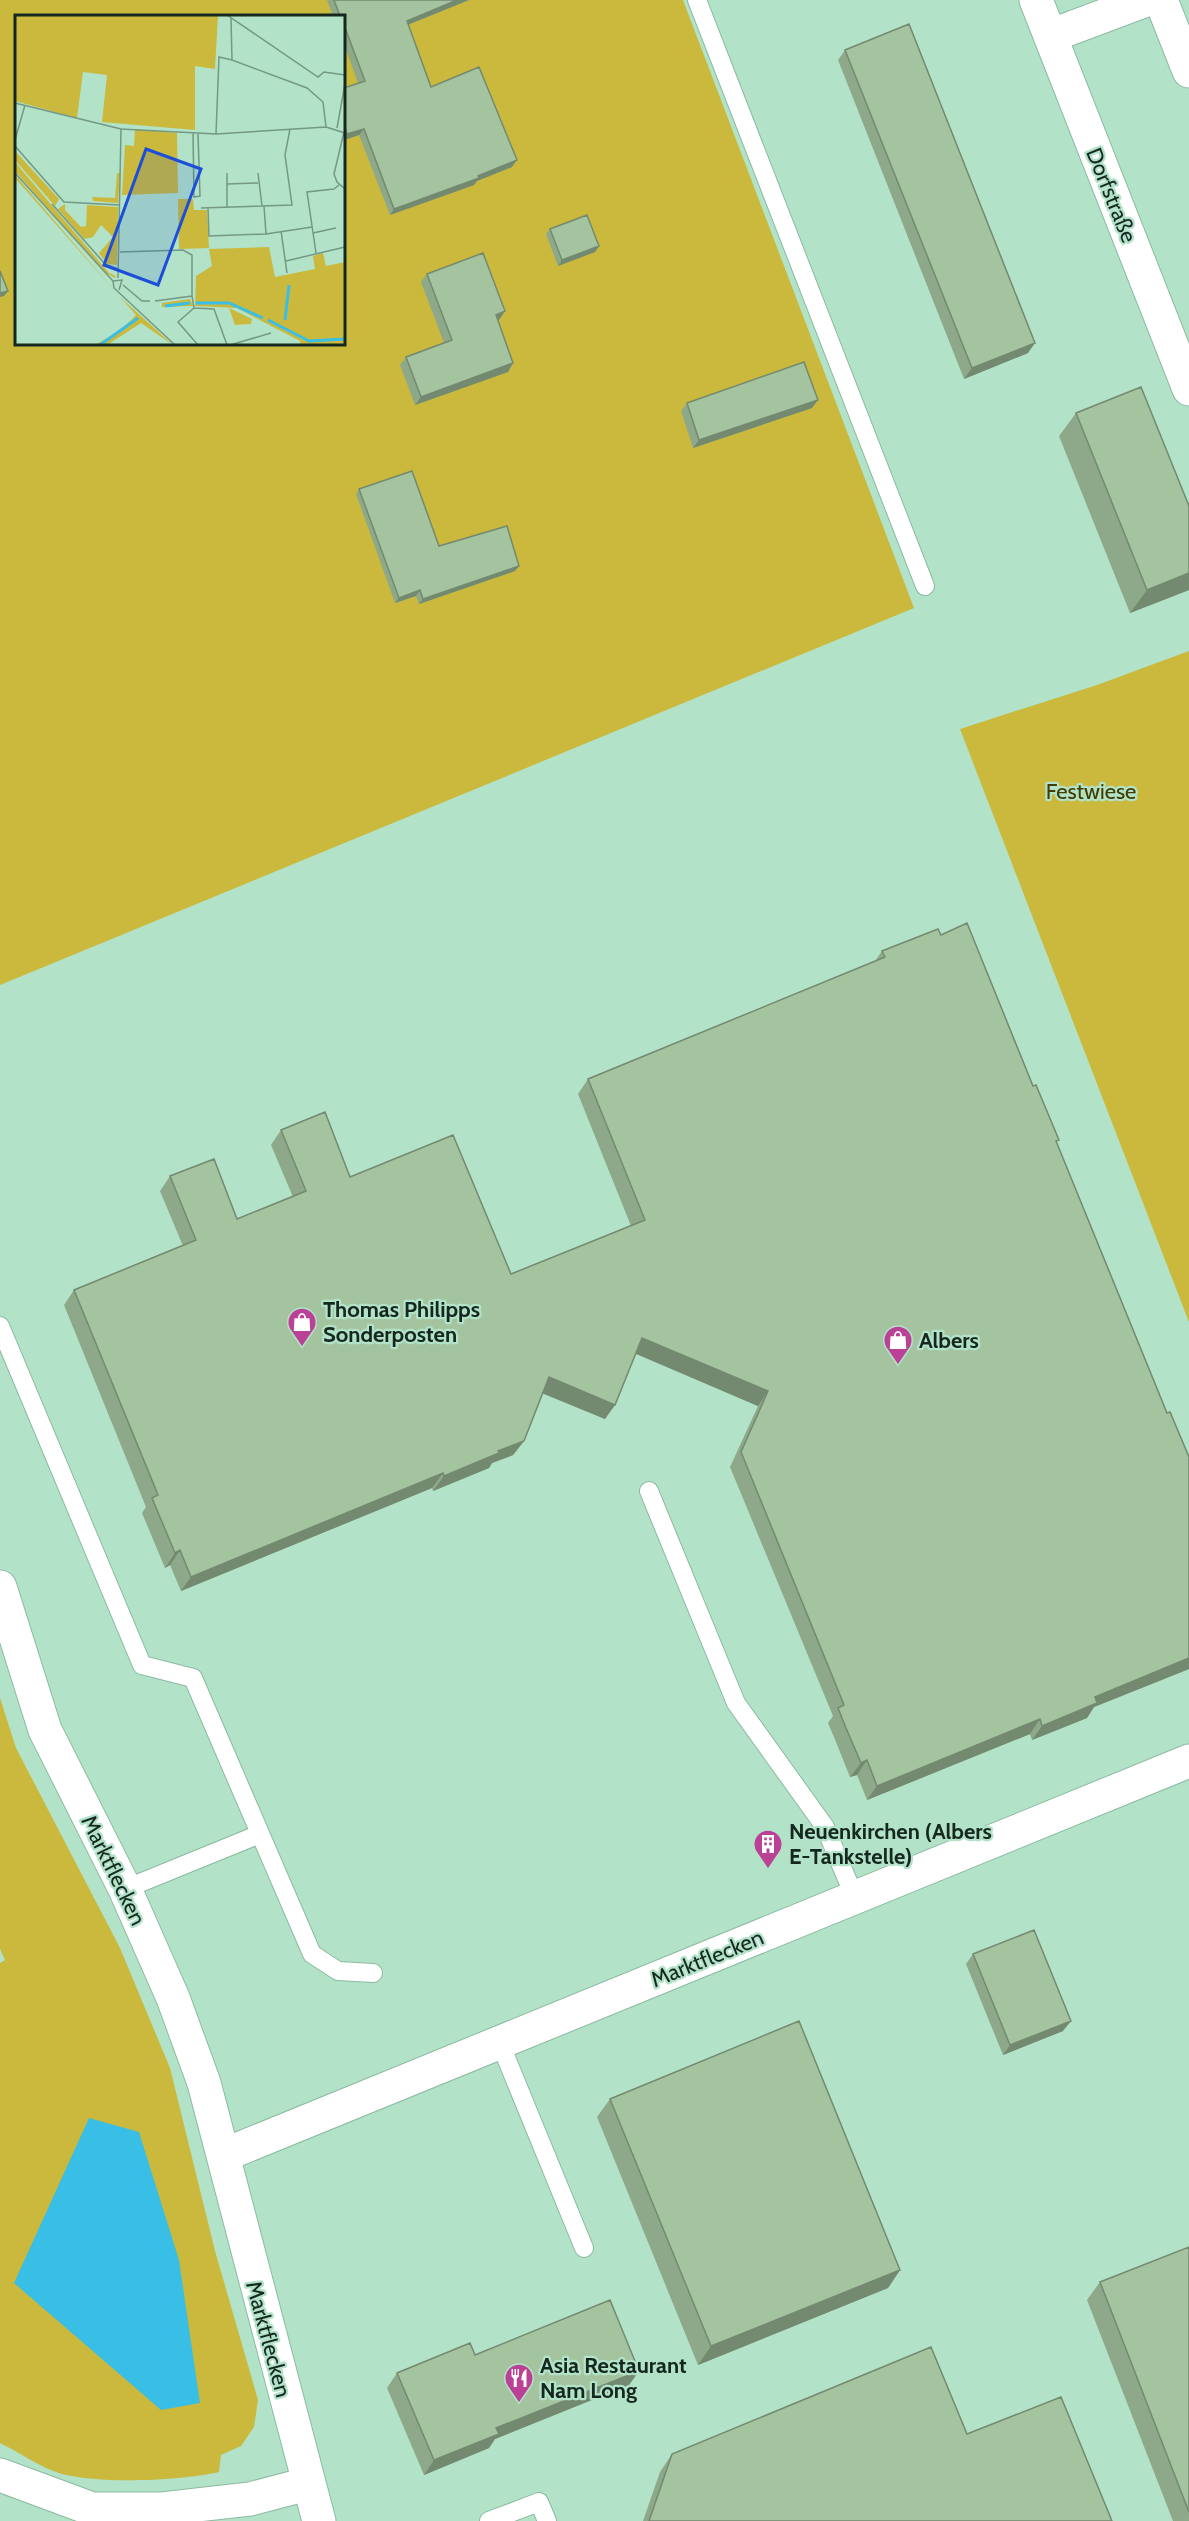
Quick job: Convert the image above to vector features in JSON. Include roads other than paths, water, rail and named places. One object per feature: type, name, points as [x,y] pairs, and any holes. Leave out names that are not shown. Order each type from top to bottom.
[{"type":"street","name":"Dorfstraße","points":[[1036,0],[1189,389]]},
{"type":"street","points":[[1050,36],[1146,0]]},
{"type":"street","points":[[1161,0],[1189,71]]},
{"type":"street","name":"Marktflecken","points":[[0,1587],[45,1730],[125,1889],[173,1998],[204,2083],[307,2484],[319,2521]]},
{"type":"street","name":"Marktflecken","points":[[224,2155],[1189,1761]]},
{"type":"street","points":[[0,2475],[92,2509],[162,2510],[250,2499],[307,2484]]},
{"type":"lane","points":[[697,0],[925,586]]},
{"type":"lane","points":[[0,1326],[142,1665],[193,1678],[312,1954],[338,1971],[373,1973]]},
{"type":"lane","points":[[649,1491],[736,1703],[825,1827],[855,1898]]},
{"type":"lane","points":[[125,1889],[260,1834]]},
{"type":"lane","points":[[500,2043],[584,2248]]},
{"type":"lane","points":[[489,2521],[539,2502],[547,2521]]},
{"type":"water","points":[[89,2118],[139,2132],[179,2260],[200,2403],[161,2410],[14,2283]]},
{"type":"place","name":"Thomas Philipps Sonderposten","points":[[302,1348]]},
{"type":"place","name":"Albers","points":[[898,1366]]},
{"type":"place","name":"Neuenkirchen (Albers E-Tankstelle)","points":[[768,1870]]},
{"type":"place","name":"Asia Restaurant Nam Long","points":[[519,2404]]},
{"type":"park label","name":"Festwiese","points":[[1091,791]]}]
